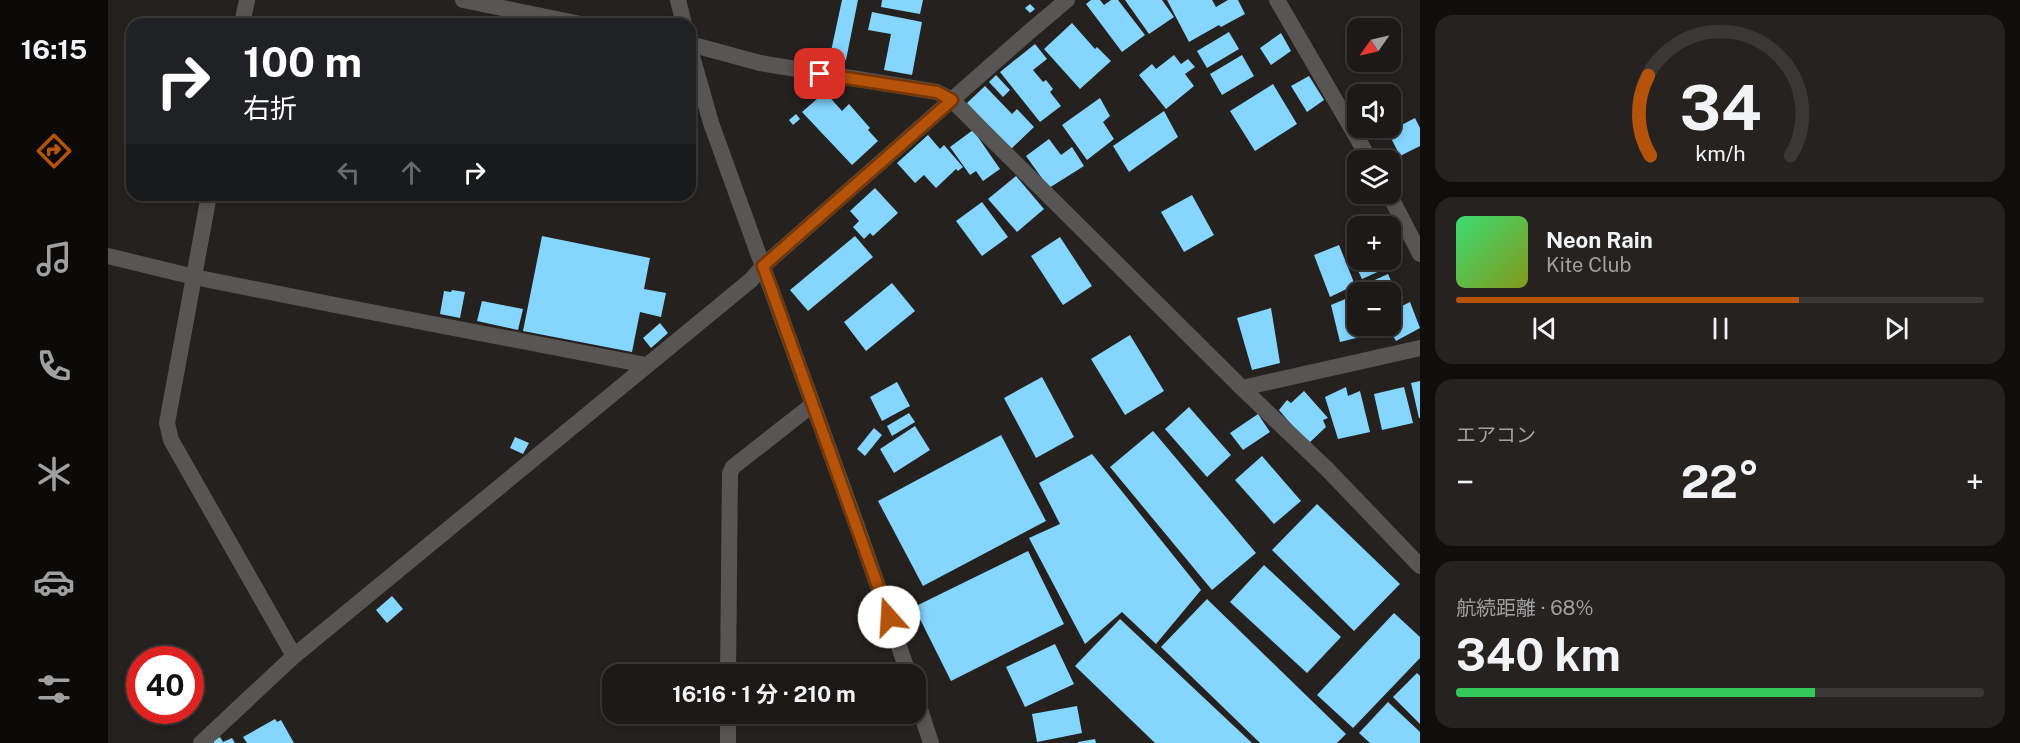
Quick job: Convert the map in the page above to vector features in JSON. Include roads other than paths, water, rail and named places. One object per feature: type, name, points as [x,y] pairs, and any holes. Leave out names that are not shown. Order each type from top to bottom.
[{"type":"street","points":[[243,18],[246,0]]},
{"type":"street","points":[[463,0],[552,18]]},
{"type":"street","points":[[678,0],[682,18]]},
{"type":"street","points":[[201,743],[294,656],[751,280],[763,266],[1067,0]]},
{"type":"street","points":[[1277,0],[1364,150]]},
{"type":"street","points":[[696,47],[760,63],[937,92],[952,100],[1242,388],[1327,469],[1420,566]]},
{"type":"street","points":[[696,68],[711,123],[905,664]]},
{"type":"street","points":[[208,201],[167,423],[171,440],[294,656]]},
{"type":"street","points":[[1394,204],[1420,254]]},
{"type":"street","points":[[108,256],[194,277],[646,365]]},
{"type":"street","points":[[1242,388],[1420,348]]},
{"type":"street","points":[[728,664],[730,473],[733,468],[812,405]]},
{"type":"street","points":[[728,724],[728,743]]},
{"type":"street","points":[[925,724],[931,743]]}]
